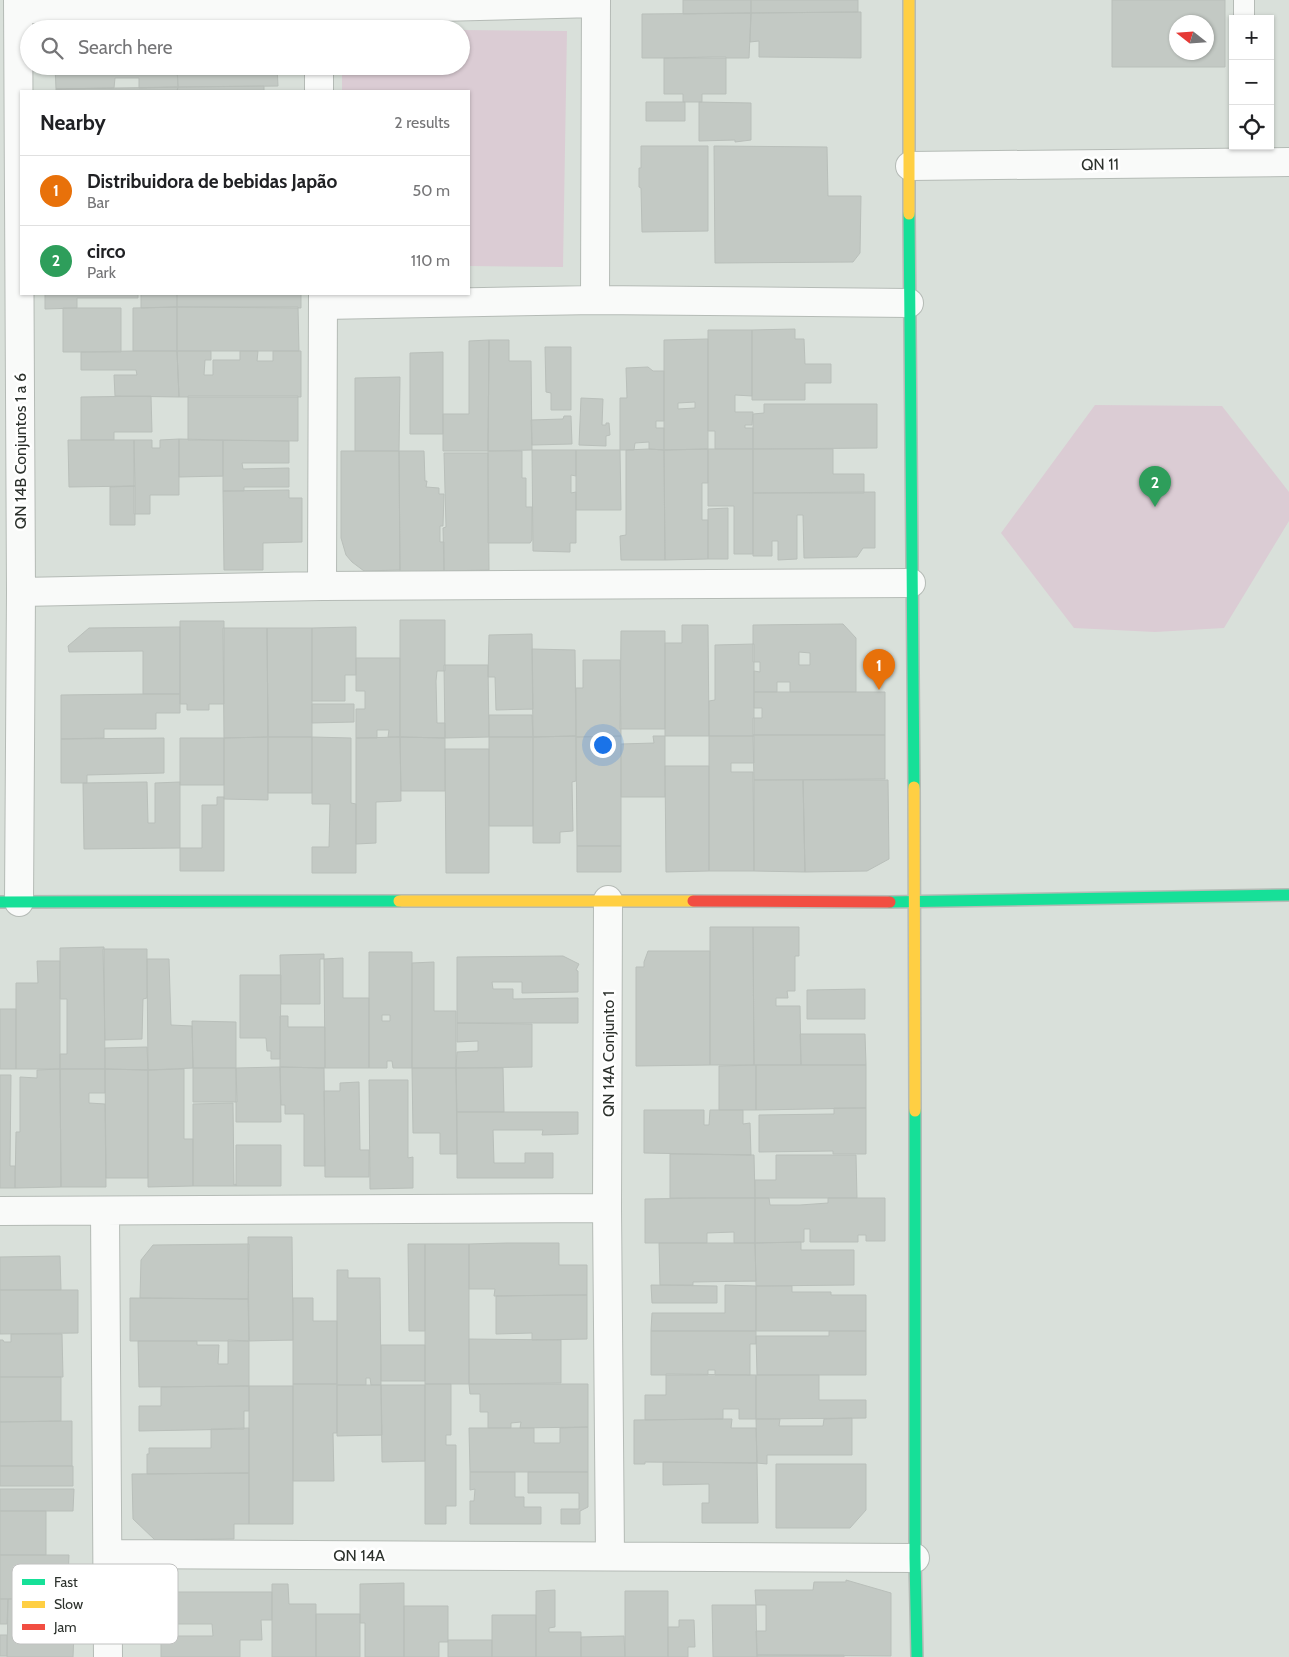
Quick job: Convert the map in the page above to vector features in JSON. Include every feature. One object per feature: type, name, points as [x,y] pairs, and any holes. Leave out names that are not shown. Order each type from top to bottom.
[{"type":"street","points":[[909,0],[909,303],[915,902],[914,1558],[917,1657]]},
{"type":"street","points":[[18,5],[318,19],[596,2],[595,300]]},
{"type":"street","name":"QN 14B Conjuntos 1 a 6","points":[[9,902],[20,592],[10,291],[18,5]]},
{"type":"street","points":[[318,75],[319,90]]},
{"type":"street","name":"QN 11","points":[[910,166],[1243,154],[1289,162]]},
{"type":"street","points":[[322,586],[323,299],[909,303]]},
{"type":"street","points":[[20,592],[322,586],[911,583]]},
{"type":"street","points":[[9,902],[608,900],[915,902],[1289,895]]},
{"type":"street","name":"QN 14A Conjunto 1","points":[[608,900],[607,1208],[610,1556]]},
{"type":"street","points":[[0,1211],[607,1208]]},
{"type":"street","points":[[104,1211],[108,1564]]},
{"type":"street","name":"QN 14A","points":[[108,1554],[914,1558]]},
{"type":"street","points":[[108,1644],[108,1657]]},
{"type":"lane","points":[[1244,0],[1244,15]]},
{"type":"shaded area","points":[[470,30],[567,31],[563,267],[470,266],[470,90],[342,90],[342,75],[470,75]]},
{"type":"shaded area","points":[[1095,405],[1222,406],[1289,492],[1289,521],[1224,628],[1155,632],[1074,628],[1001,533]]},
{"type":"building","points":[[683,0],[751,0],[751,13],[683,14]]},
{"type":"building","points":[[751,0],[858,0],[858,12],[751,13]]},
{"type":"building","points":[[1112,0],[1225,0],[1225,67],[1112,67]]},
{"type":"building","points":[[861,12],[861,58],[759,57],[759,41],[750,42],[751,13]]},
{"type":"building","points":[[751,13],[749,58],[642,58],[642,14]]},
{"type":"building","points":[[726,57],[726,94],[702,94],[702,102],[683,102],[683,94],[664,94],[664,58]]},
{"type":"building","points":[[55,75],[177,75],[178,87],[139,88],[139,78],[115,78],[114,88],[56,89]]},
{"type":"building","points":[[177,75],[277,75],[278,86],[178,87]]},
{"type":"building","points":[[264,86],[264,90],[177,90],[178,87]]},
{"type":"building","points":[[178,87],[177,90],[56,89]]},
{"type":"building","points":[[646,102],[685,102],[685,121],[646,121]]},
{"type":"building","points":[[699,102],[751,103],[751,140],[735,142],[735,140],[699,141]]},
{"type":"building","points":[[641,146],[708,146],[708,231],[642,232],[641,188],[639,187]]},
{"type":"building","points":[[714,146],[827,147],[828,196],[861,196],[860,253],[853,262],[715,263]]},
{"type":"building","points":[[45,295],[138,295],[138,298],[77,298],[77,308],[45,309]]},
{"type":"building","points":[[141,295],[177,295],[177,307],[141,308]]},
{"type":"building","points":[[177,295],[301,295],[301,308],[177,307]]},
{"type":"building","points":[[177,307],[298,307],[299,351],[177,351]]},
{"type":"building","points":[[177,307],[177,351],[133,351],[133,308]]},
{"type":"building","points":[[63,308],[121,308],[121,352],[63,352]]},
{"type":"building","points":[[795,329],[795,339],[804,339],[805,364],[831,364],[831,383],[805,383],[805,400],[752,400],[752,330]]},
{"type":"building","points":[[708,330],[752,330],[752,396],[735,395],[735,412],[753,412],[752,425],[745,425],[745,428],[753,428],[753,449],[715,449],[715,431],[708,431]]},
{"type":"building","points":[[708,339],[708,449],[664,450],[664,340]],"holes":[[[695,402],[695,408],[678,409],[678,403]]]},
{"type":"building","points":[[489,340],[488,451],[443,451],[443,414],[469,414],[469,341]]},
{"type":"building","points":[[489,340],[509,340],[509,361],[531,361],[532,450],[488,451]]},
{"type":"building","points":[[545,347],[571,347],[571,410],[551,410],[551,393],[546,392]]},
{"type":"building","points":[[177,351],[179,397],[115,396],[114,375],[137,375],[136,370],[81,370],[81,352]]},
{"type":"building","points":[[177,351],[211,351],[211,360],[205,360],[204,375],[213,375],[213,360],[240,360],[240,351],[258,351],[257,361],[273,361],[273,351],[301,351],[301,397],[179,397]]},
{"type":"building","points":[[443,352],[443,434],[410,434],[410,353]]},
{"type":"building","points":[[648,367],[653,371],[664,371],[664,421],[656,421],[656,428],[664,428],[664,450],[649,449],[649,442],[635,443],[634,450],[620,450],[620,398],[627,398],[626,368]]},
{"type":"building","points":[[400,377],[399,451],[355,451],[355,378]]},
{"type":"building","points":[[151,396],[152,432],[114,432],[114,440],[81,440],[81,397]]},
{"type":"building","points":[[188,396],[298,396],[298,441],[188,440]]},
{"type":"building","points":[[581,398],[603,399],[602,425],[609,423],[610,435],[606,436],[606,446],[579,445]]},
{"type":"building","points":[[764,404],[877,404],[877,448],[753,449],[753,414],[764,413]]},
{"type":"building","points":[[564,416],[571,416],[572,444],[532,445],[531,420],[563,419]]},
{"type":"building","points":[[179,439],[179,495],[150,495],[150,514],[134,514],[134,440],[152,440],[152,448],[160,448],[160,440]]},
{"type":"building","points":[[179,439],[223,440],[223,476],[179,477]]},
{"type":"building","points":[[68,440],[134,440],[135,486],[69,487]]},
{"type":"building","points":[[223,440],[289,441],[289,463],[242,463],[243,469],[289,468],[289,487],[244,487],[244,491],[223,491]]},
{"type":"building","points":[[708,449],[753,449],[753,554],[734,554],[734,506],[708,506]]},
{"type":"building","points":[[708,449],[708,483],[702,483],[702,520],[708,520],[708,559],[665,560],[664,450]]},
{"type":"building","points":[[753,449],[833,449],[833,474],[864,474],[864,493],[753,493]]},
{"type":"building","points":[[532,450],[576,450],[576,476],[571,475],[571,493],[576,492],[576,543],[570,543],[570,552],[533,551]]},
{"type":"building","points":[[576,450],[620,450],[621,510],[576,510]]},
{"type":"building","points":[[626,450],[664,450],[665,560],[621,560],[620,536],[626,535]]},
{"type":"building","points":[[341,451],[399,451],[400,570],[364,571],[346,555],[341,538]]},
{"type":"building","points":[[399,451],[424,451],[426,487],[439,488],[439,494],[444,494],[443,526],[440,526],[440,542],[444,542],[444,571],[400,572]]},
{"type":"building","points":[[488,451],[522,451],[522,478],[526,478],[526,507],[532,507],[532,540],[530,543],[488,543]]},
{"type":"building","points":[[444,453],[488,453],[489,570],[444,571],[443,528],[446,527]]},
{"type":"building","points":[[135,486],[135,525],[110,525],[110,487]]},
{"type":"building","points":[[289,490],[289,498],[302,498],[302,542],[263,543],[263,570],[224,570],[223,491]]},
{"type":"building","points":[[875,492],[875,548],[863,548],[857,557],[804,558],[803,515],[797,515],[797,559],[778,560],[778,541],[772,541],[772,556],[753,556],[753,493]]},
{"type":"building","points":[[728,508],[728,559],[708,559],[708,509]]},
{"type":"building","points":[[400,620],[445,620],[445,671],[437,671],[436,681],[437,723],[445,723],[445,738],[400,737]]},
{"type":"building","points":[[180,621],[224,621],[224,704],[209,704],[209,710],[187,710],[187,704],[180,704]]},
{"type":"building","points":[[843,624],[856,638],[856,692],[790,692],[790,682],[777,682],[777,692],[754,692],[754,671],[760,672],[760,662],[753,662],[753,625]],"holes":[[[799,652],[810,653],[810,665],[799,665]]]},
{"type":"building","points":[[682,625],[708,625],[709,736],[665,736],[665,643],[682,643]]},
{"type":"building","points":[[180,627],[180,694],[143,694],[143,651],[69,652],[68,646],[89,628]]},
{"type":"building","points":[[356,627],[356,675],[345,675],[345,701],[312,701],[312,628]]},
{"type":"building","points":[[223,628],[267,628],[268,737],[224,738]]},
{"type":"building","points":[[267,628],[312,628],[312,737],[268,737]]},
{"type":"building","points":[[621,631],[665,631],[665,729],[620,729]]},
{"type":"building","points":[[532,634],[533,709],[496,710],[495,677],[488,677],[489,635]]},
{"type":"building","points":[[754,644],[754,736],[709,736],[709,701],[715,700],[715,645]]},
{"type":"building","points":[[532,649],[575,650],[576,736],[533,737]]},
{"type":"building","points":[[356,658],[400,658],[400,737],[388,737],[389,730],[377,730],[377,738],[356,738],[356,709],[365,709],[365,691],[356,691]]},
{"type":"building","points":[[583,660],[620,660],[621,736],[576,737],[576,688],[583,688]]},
{"type":"building","points":[[444,665],[488,665],[489,737],[445,738]]},
{"type":"building","points":[[754,692],[885,692],[885,735],[753,735],[753,718],[762,718],[762,708],[754,708]]},
{"type":"building","points":[[180,694],[180,713],[156,713],[156,729],[104,729],[104,738],[61,739],[61,695]]},
{"type":"building","points":[[312,704],[354,704],[354,722],[312,723]]},
{"type":"building","points":[[489,715],[532,715],[533,737],[489,737]]},
{"type":"building","points":[[753,735],[885,735],[885,779],[754,780]]},
{"type":"building","points":[[576,736],[576,781],[572,782],[573,831],[560,832],[560,843],[533,843],[533,737]]},
{"type":"building","points":[[621,736],[621,846],[577,846],[576,737]]},
{"type":"building","points":[[653,736],[665,736],[665,797],[621,797],[621,744],[654,743]]},
{"type":"building","points":[[709,736],[754,736],[754,763],[731,763],[731,772],[753,772],[754,871],[709,871]]},
{"type":"building","points":[[268,737],[312,737],[312,793],[268,793]]},
{"type":"building","points":[[268,737],[268,800],[224,799],[224,738]]},
{"type":"building","points":[[312,737],[351,738],[351,803],[356,804],[356,873],[312,873],[312,847],[329,847],[330,804],[312,804]]},
{"type":"building","points":[[400,737],[445,738],[445,791],[401,791]]},
{"type":"building","points":[[400,737],[401,801],[376,802],[376,843],[356,844],[356,738]]},
{"type":"building","points":[[489,737],[533,737],[533,826],[489,826]]},
{"type":"building","points":[[164,738],[164,773],[87,775],[87,783],[61,783],[61,739]]},
{"type":"building","points":[[180,738],[224,738],[224,785],[180,785]]},
{"type":"building","points":[[445,749],[489,749],[489,873],[446,873]]},
{"type":"building","points":[[665,766],[709,766],[709,871],[666,872]]},
{"type":"building","points":[[754,780],[803,780],[805,872],[754,871]]},
{"type":"building","points":[[803,780],[888,780],[889,859],[867,871],[805,872]]},
{"type":"building","points":[[147,782],[148,823],[155,823],[155,783],[180,782],[180,848],[84,849],[83,783]]},
{"type":"building","points":[[217,797],[224,797],[224,871],[180,871],[180,848],[202,848],[202,805],[217,805]]},
{"type":"building","points":[[577,846],[621,846],[621,872],[577,872]]},
{"type":"building","points":[[710,927],[753,927],[754,1065],[710,1065]]},
{"type":"building","points":[[753,927],[799,927],[799,956],[795,956],[795,991],[787,991],[788,998],[776,998],[776,1006],[800,1006],[801,1065],[754,1065]]},
{"type":"building","points":[[104,947],[105,1069],[60,1069],[60,1054],[67,1054],[67,999],[60,999],[60,948]]},
{"type":"building","points":[[103,949],[147,949],[147,998],[143,999],[142,1039],[105,1040]]},
{"type":"building","points":[[648,951],[710,951],[710,1065],[636,1066],[636,967],[644,967]]},
{"type":"building","points":[[369,952],[412,952],[412,1068],[393,1068],[392,1061],[387,1061],[387,1068],[369,1068]],"holes":[[[382,1015],[390,1015],[390,1021],[382,1021]]]},
{"type":"building","points":[[324,954],[324,959],[320,959],[320,1004],[281,1004],[280,955]]},
{"type":"building","points":[[563,956],[579,964],[576,970],[578,971],[578,992],[522,993],[522,982],[492,982],[493,989],[513,989],[513,999],[578,998],[578,1023],[457,1023],[457,957]]},
{"type":"building","points":[[343,958],[343,998],[369,998],[369,1068],[325,1068],[324,959]]},
{"type":"building","points":[[147,959],[169,959],[171,1025],[192,1026],[193,1068],[148,1070]]},
{"type":"building","points":[[37,961],[60,961],[60,1069],[16,1069],[16,983],[38,983]]},
{"type":"building","points":[[434,962],[434,1011],[456,1011],[456,1068],[412,1068],[412,963]]},
{"type":"building","points":[[240,975],[281,975],[280,1059],[271,1059],[271,1051],[267,1051],[266,1038],[240,1038]]},
{"type":"building","points":[[865,989],[865,1019],[807,1019],[807,990]]},
{"type":"building","points":[[0,1009],[16,1009],[16,1069],[0,1069]]},
{"type":"building","points":[[280,1016],[288,1016],[288,1027],[325,1027],[325,1068],[280,1067]]},
{"type":"building","points":[[192,1021],[236,1022],[236,1068],[193,1068]]},
{"type":"building","points":[[457,1023],[532,1024],[532,1067],[456,1068],[457,1052],[478,1051],[478,1041],[457,1042]]},
{"type":"building","points":[[800,1034],[865,1034],[866,1065],[801,1065]]},
{"type":"building","points":[[147,1047],[148,1070],[105,1069],[105,1048]]},
{"type":"building","points":[[756,1065],[756,1110],[719,1110],[719,1066]]},
{"type":"building","points":[[756,1065],[866,1065],[866,1108],[756,1110]]},
{"type":"building","points":[[280,1067],[281,1122],[236,1122],[236,1068]]},
{"type":"building","points":[[280,1067],[324,1068],[325,1166],[304,1166],[304,1114],[285,1114],[285,1105],[281,1105]]},
{"type":"building","points":[[193,1068],[236,1068],[237,1102],[193,1102]]},
{"type":"building","points":[[412,1068],[456,1068],[457,1154],[440,1154],[440,1133],[413,1133]]},
{"type":"building","points":[[456,1068],[503,1068],[504,1112],[457,1112]]},
{"type":"building","points":[[60,1069],[105,1069],[105,1093],[89,1093],[89,1103],[105,1104],[106,1187],[61,1187]]},
{"type":"building","points":[[60,1069],[61,1187],[15,1188],[16,1132],[20,1132],[20,1077],[37,1078],[37,1070]]},
{"type":"building","points":[[105,1069],[148,1070],[148,1178],[106,1178]]},
{"type":"building","points":[[184,1069],[184,1139],[193,1139],[193,1186],[148,1187],[148,1070]]},
{"type":"building","points":[[0,1075],[11,1075],[10,1166],[15,1166],[15,1188],[0,1188]]},
{"type":"building","points":[[369,1080],[408,1080],[408,1158],[413,1157],[413,1188],[370,1189]]},
{"type":"building","points":[[359,1082],[360,1150],[369,1150],[369,1177],[325,1177],[324,1091],[340,1091],[340,1083]]},
{"type":"building","points":[[233,1103],[234,1185],[236,1184],[236,1186],[193,1186],[193,1104]]},
{"type":"building","points":[[834,1108],[866,1108],[866,1154],[833,1154],[833,1151],[759,1152],[759,1115],[834,1114]]},
{"type":"building","points":[[644,1110],[704,1110],[704,1125],[709,1125],[710,1110],[743,1110],[743,1124],[750,1123],[751,1155],[644,1153]]},
{"type":"building","points":[[457,1112],[578,1112],[578,1134],[542,1135],[543,1130],[493,1130],[494,1163],[525,1163],[525,1153],[553,1153],[553,1178],[457,1178]]},
{"type":"building","points":[[236,1145],[281,1145],[281,1186],[236,1186]]},
{"type":"building","points":[[670,1154],[754,1155],[755,1198],[670,1198]]},
{"type":"building","points":[[776,1155],[856,1155],[857,1198],[755,1198],[755,1180],[776,1180]]},
{"type":"building","points":[[755,1198],[755,1243],[734,1243],[734,1232],[707,1233],[707,1243],[645,1243],[645,1199]]},
{"type":"building","points":[[755,1198],[769,1198],[770,1205],[800,1205],[828,1203],[828,1198],[885,1198],[885,1241],[866,1241],[866,1235],[858,1235],[858,1242],[810,1242],[810,1229],[804,1229],[804,1242],[755,1243]]},
{"type":"building","points":[[248,1237],[292,1237],[293,1340],[249,1341]]},
{"type":"building","points":[[801,1242],[801,1250],[854,1250],[854,1285],[756,1286],[755,1243]]},
{"type":"building","points":[[559,1243],[559,1265],[587,1265],[587,1295],[494,1296],[495,1289],[469,1289],[469,1244]]},
{"type":"building","points":[[659,1243],[755,1243],[756,1281],[693,1282],[693,1285],[660,1285]]},
{"type":"building","points":[[249,1244],[248,1299],[140,1298],[141,1260],[153,1245]]},
{"type":"building","points":[[408,1244],[425,1244],[425,1331],[409,1331]]},
{"type":"building","points":[[425,1244],[469,1244],[469,1384],[425,1384]]},
{"type":"building","points":[[60,1256],[61,1290],[0,1290],[0,1257]]},
{"type":"building","points":[[337,1270],[348,1270],[348,1278],[380,1278],[381,1385],[371,1385],[370,1378],[366,1378],[366,1385],[337,1385]]},
{"type":"building","points":[[651,1285],[717,1286],[717,1303],[652,1303]]},
{"type":"building","points":[[725,1285],[756,1286],[756,1331],[651,1331],[652,1313],[725,1313]]},
{"type":"building","points":[[756,1286],[792,1286],[792,1292],[831,1292],[831,1295],[866,1295],[866,1331],[756,1331]]},
{"type":"building","points":[[0,1290],[78,1290],[78,1333],[0,1334]]},
{"type":"building","points":[[587,1295],[587,1339],[532,1340],[532,1333],[496,1334],[496,1296]]},
{"type":"building","points":[[130,1298],[248,1299],[249,1341],[130,1341]]},
{"type":"building","points":[[293,1298],[313,1298],[313,1321],[337,1321],[337,1384],[293,1384]]},
{"type":"building","points":[[651,1331],[756,1331],[756,1344],[750,1344],[750,1375],[715,1375],[715,1370],[708,1370],[708,1375],[651,1375]]},
{"type":"building","points":[[829,1331],[866,1331],[866,1375],[757,1375],[756,1336],[829,1336]]},
{"type":"building","points":[[11,1334],[62,1334],[63,1377],[0,1377],[0,1340],[11,1342]]},
{"type":"building","points":[[469,1339],[561,1340],[561,1383],[469,1384]]},
{"type":"building","points":[[228,1340],[249,1341],[249,1386],[139,1387],[138,1341],[197,1341],[197,1345],[219,1345],[218,1364],[228,1364]]},
{"type":"building","points":[[381,1345],[425,1345],[425,1381],[381,1381]]},
{"type":"building","points":[[666,1374],[756,1375],[756,1419],[739,1419],[739,1409],[723,1409],[723,1419],[645,1420],[645,1395],[666,1395]]},
{"type":"building","points":[[756,1375],[819,1375],[819,1400],[866,1400],[866,1418],[756,1419]]},
{"type":"building","points":[[0,1377],[61,1377],[61,1421],[0,1422]]},
{"type":"building","points":[[293,1384],[337,1384],[337,1433],[333,1433],[334,1481],[293,1481]]},
{"type":"building","points":[[425,1384],[451,1384],[451,1435],[446,1435],[446,1445],[456,1445],[456,1506],[446,1506],[446,1524],[425,1524]]},
{"type":"building","points":[[469,1384],[588,1384],[588,1427],[520,1428],[521,1422],[511,1423],[511,1428],[488,1428],[488,1412],[480,1412],[480,1394],[470,1394]]},
{"type":"building","points":[[337,1385],[381,1385],[382,1435],[337,1436]]},
{"type":"building","points":[[381,1385],[425,1385],[425,1461],[382,1462]]},
{"type":"building","points":[[249,1386],[293,1386],[293,1524],[249,1524]]},
{"type":"building","points":[[249,1386],[249,1411],[244,1411],[244,1429],[139,1431],[139,1406],[161,1406],[161,1387]]},
{"type":"building","points":[[852,1418],[852,1455],[767,1455],[767,1464],[757,1463],[756,1419],[780,1419],[779,1426],[823,1426],[824,1419]]},
{"type":"building","points":[[732,1419],[731,1428],[756,1428],[757,1463],[645,1462],[645,1464],[634,1464],[634,1420]]},
{"type":"building","points":[[72,1421],[72,1466],[0,1466],[0,1422]]},
{"type":"building","points":[[588,1427],[588,1472],[470,1472],[469,1428],[534,1428],[534,1443],[560,1443],[560,1428]]},
{"type":"building","points":[[249,1428],[249,1473],[147,1474],[147,1454],[149,1454],[149,1448],[211,1448],[211,1429]]},
{"type":"building","points":[[663,1462],[757,1463],[758,1523],[702,1523],[702,1503],[709,1503],[709,1484],[663,1485]]},
{"type":"building","points":[[776,1464],[866,1464],[866,1510],[850,1528],[776,1528]]},
{"type":"building","points":[[0,1466],[73,1466],[73,1486],[0,1486]]},
{"type":"building","points":[[470,1472],[515,1472],[515,1497],[524,1497],[524,1507],[541,1507],[541,1524],[470,1524],[470,1501],[474,1501],[475,1489],[470,1490]]},
{"type":"building","points":[[528,1472],[588,1472],[588,1507],[580,1511],[580,1524],[561,1524],[561,1509],[579,1509],[579,1493],[528,1493]]},
{"type":"building","points":[[249,1473],[249,1524],[234,1524],[234,1539],[155,1540],[133,1519],[132,1474]]},
{"type":"building","points":[[0,1489],[74,1489],[73,1511],[0,1511]]},
{"type":"building","points":[[0,1511],[46,1511],[46,1555],[0,1555]]},
{"type":"building","points":[[0,1555],[69,1555],[69,1564],[12,1564],[12,1599],[0,1599]]},
{"type":"building","points":[[846,1580],[891,1593],[891,1656],[757,1655],[756,1631],[766,1631],[766,1605],[756,1605],[755,1590],[813,1590],[814,1582],[846,1582]]},
{"type":"building","points":[[404,1583],[404,1657],[365,1657],[365,1623],[360,1623],[360,1584]]},
{"type":"building","points":[[272,1584],[288,1584],[289,1604],[316,1604],[316,1657],[272,1657]]},
{"type":"building","points":[[555,1590],[555,1627],[549,1628],[549,1632],[581,1632],[581,1657],[536,1657],[536,1591]]},
{"type":"building","points":[[625,1591],[668,1591],[668,1657],[625,1657]]},
{"type":"building","points":[[178,1592],[272,1592],[272,1620],[261,1620],[262,1640],[240,1640],[240,1657],[161,1657],[161,1644],[178,1644],[178,1636],[213,1636],[212,1624],[178,1624]]},
{"type":"building","points":[[0,1599],[8,1599],[7,1624],[0,1624]]},
{"type":"building","points":[[8,1599],[12,1599],[12,1644],[74,1644],[73,1657],[7,1657]]},
{"type":"building","points":[[712,1605],[756,1605],[757,1657],[713,1657]]},
{"type":"building","points":[[404,1606],[448,1606],[448,1642],[439,1642],[439,1657],[404,1657]]},
{"type":"building","points":[[316,1614],[360,1614],[360,1657],[316,1657]]},
{"type":"building","points":[[492,1615],[536,1615],[536,1657],[492,1657]]},
{"type":"building","points":[[679,1620],[694,1620],[695,1647],[688,1647],[688,1657],[668,1657],[668,1627],[679,1627]]},
{"type":"building","points":[[0,1635],[7,1635],[7,1656],[0,1656]]},
{"type":"building","points":[[624,1636],[625,1657],[581,1657],[581,1637]]},
{"type":"building","points":[[448,1640],[492,1640],[492,1657],[448,1657]]},
{"type":"building","points":[[757,1655],[844,1655],[844,1657],[757,1657]]},
{"type":"traffic: fast","points":[[909,214],[914,787]]},
{"type":"traffic: fast","points":[[890,902],[1289,895]]},
{"type":"traffic: fast","points":[[0,902],[399,901]]},
{"type":"traffic: fast","points":[[915,1111],[915,1558],[917,1657]]},
{"type":"traffic: slow","points":[[909,0],[909,214]]},
{"type":"traffic: slow","points":[[914,787],[915,1111]]},
{"type":"traffic: slow","points":[[399,901],[693,901]]},
{"type":"traffic: jam","points":[[693,901],[890,902]]},
{"type":"place","name":"circo","points":[[1155,507]]},
{"type":"place","name":"Distribuidora de bebidas Japão","points":[[879,690]]}]
